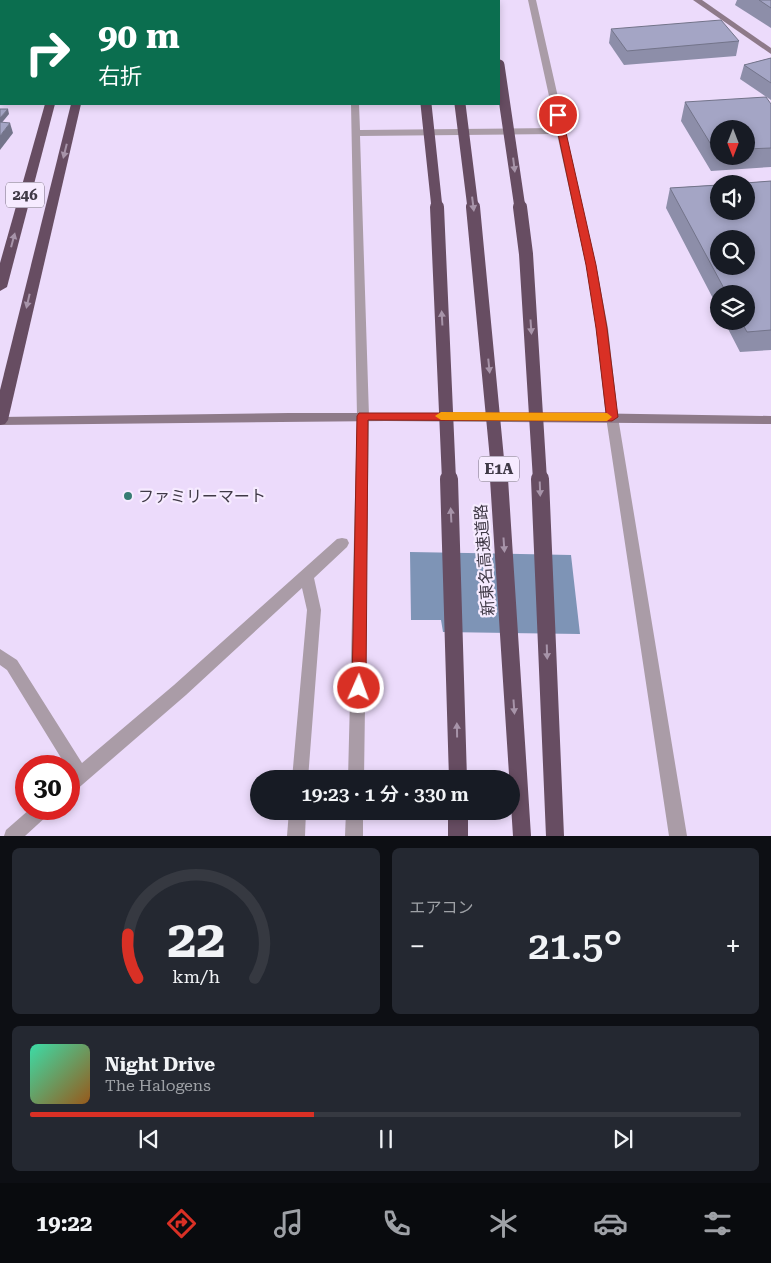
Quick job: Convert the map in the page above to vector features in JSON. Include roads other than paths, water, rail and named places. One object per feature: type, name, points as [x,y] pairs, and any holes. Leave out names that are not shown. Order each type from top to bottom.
[{"type":"highway","points":[[500,71],[526,254],[538,438],[554,836]]},
{"type":"highway","name":"246","points":[[0,287],[50,105]]},
{"type":"highway","name":"246","points":[[0,420],[76,105]]},
{"type":"highway","points":[[418,105],[438,214]]},
{"type":"highway","name":"新東名高速道路","points":[[426,105],[438,214],[452,543],[458,770]]},
{"type":"highway","name":"新東名高速道路","points":[[460,105],[474,207],[499,465],[522,836]]},
{"type":"highway","points":[[458,820],[458,836]]},
{"type":"street","points":[[532,0],[591,265],[602,328],[612,417],[678,836]]},
{"type":"street","points":[[697,0],[771,52]]},
{"type":"street","points":[[355,105],[363,416],[360,670],[356,770]]},
{"type":"street","points":[[357,133],[562,131]]},
{"type":"street","points":[[0,420],[363,416],[771,420]]},
{"type":"street","points":[[80,776],[180,690],[342,543]]},
{"type":"street","points":[[301,770],[314,610],[306,576]]},
{"type":"street","points":[[0,656],[12,666],[61,755]]},
{"type":"street","points":[[12,836],[30,820]]},
{"type":"street","points":[[296,836],[297,820]]},
{"type":"street","points":[[354,836],[355,820]]},
{"type":"water","points":[[410,552],[571,555],[580,634],[443,632],[441,620],[411,620]]},
{"type":"place","name":"ファミリーマート","points":[[128,496]]}]
